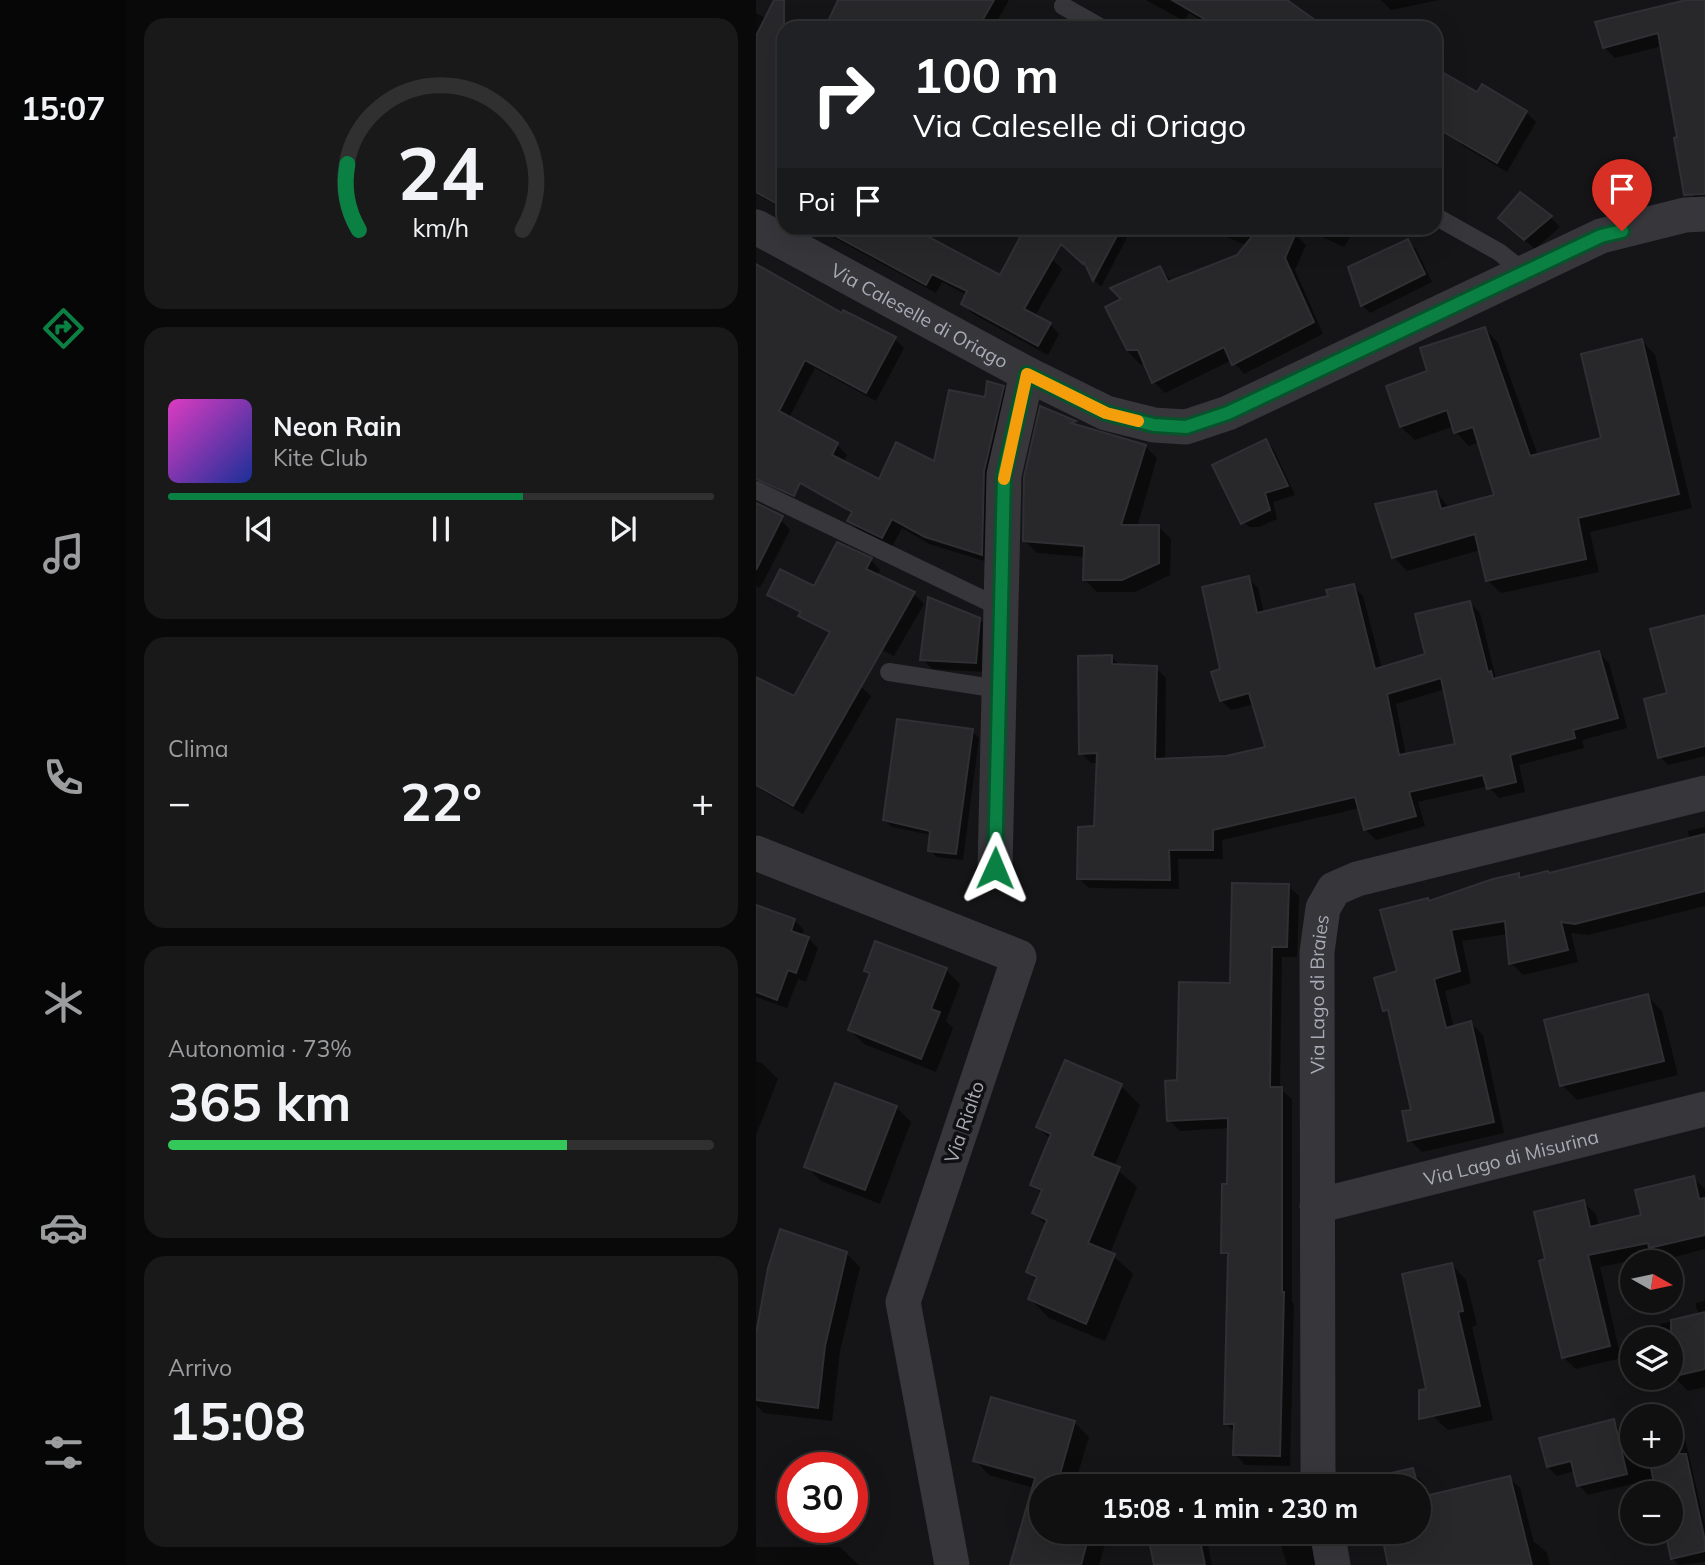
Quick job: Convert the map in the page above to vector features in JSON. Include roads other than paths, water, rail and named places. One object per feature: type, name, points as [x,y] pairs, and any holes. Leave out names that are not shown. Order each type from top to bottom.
[{"type":"street","name":"Via Caleselle di Oriago","points":[[756,228],[1027,374],[1106,413],[1154,425],[1186,427],[1228,413],[1601,236],[1685,215],[1705,214]]},
{"type":"street","points":[[995,868],[1004,475],[1027,374]]},
{"type":"street","name":"Via Lago di Braies","points":[[1318,1474],[1317,952],[1323,908],[1334,889],[1357,880],[1705,793]]},
{"type":"street","name":"Via Rialto","points":[[756,853],[1019,957],[903,1302],[952,1565]]},
{"type":"street","name":"Via Lago di Misurina","points":[[1317,1206],[1705,1109]]},
{"type":"street","points":[[1329,1544],[1333,1565]]},
{"type":"lane","points":[[1063,6],[1090,21]]},
{"type":"lane","points":[[1442,220],[1499,253],[1524,272]]},
{"type":"lane","points":[[756,490],[1001,608]]},
{"type":"lane","points":[[890,672],[999,688]]}]
